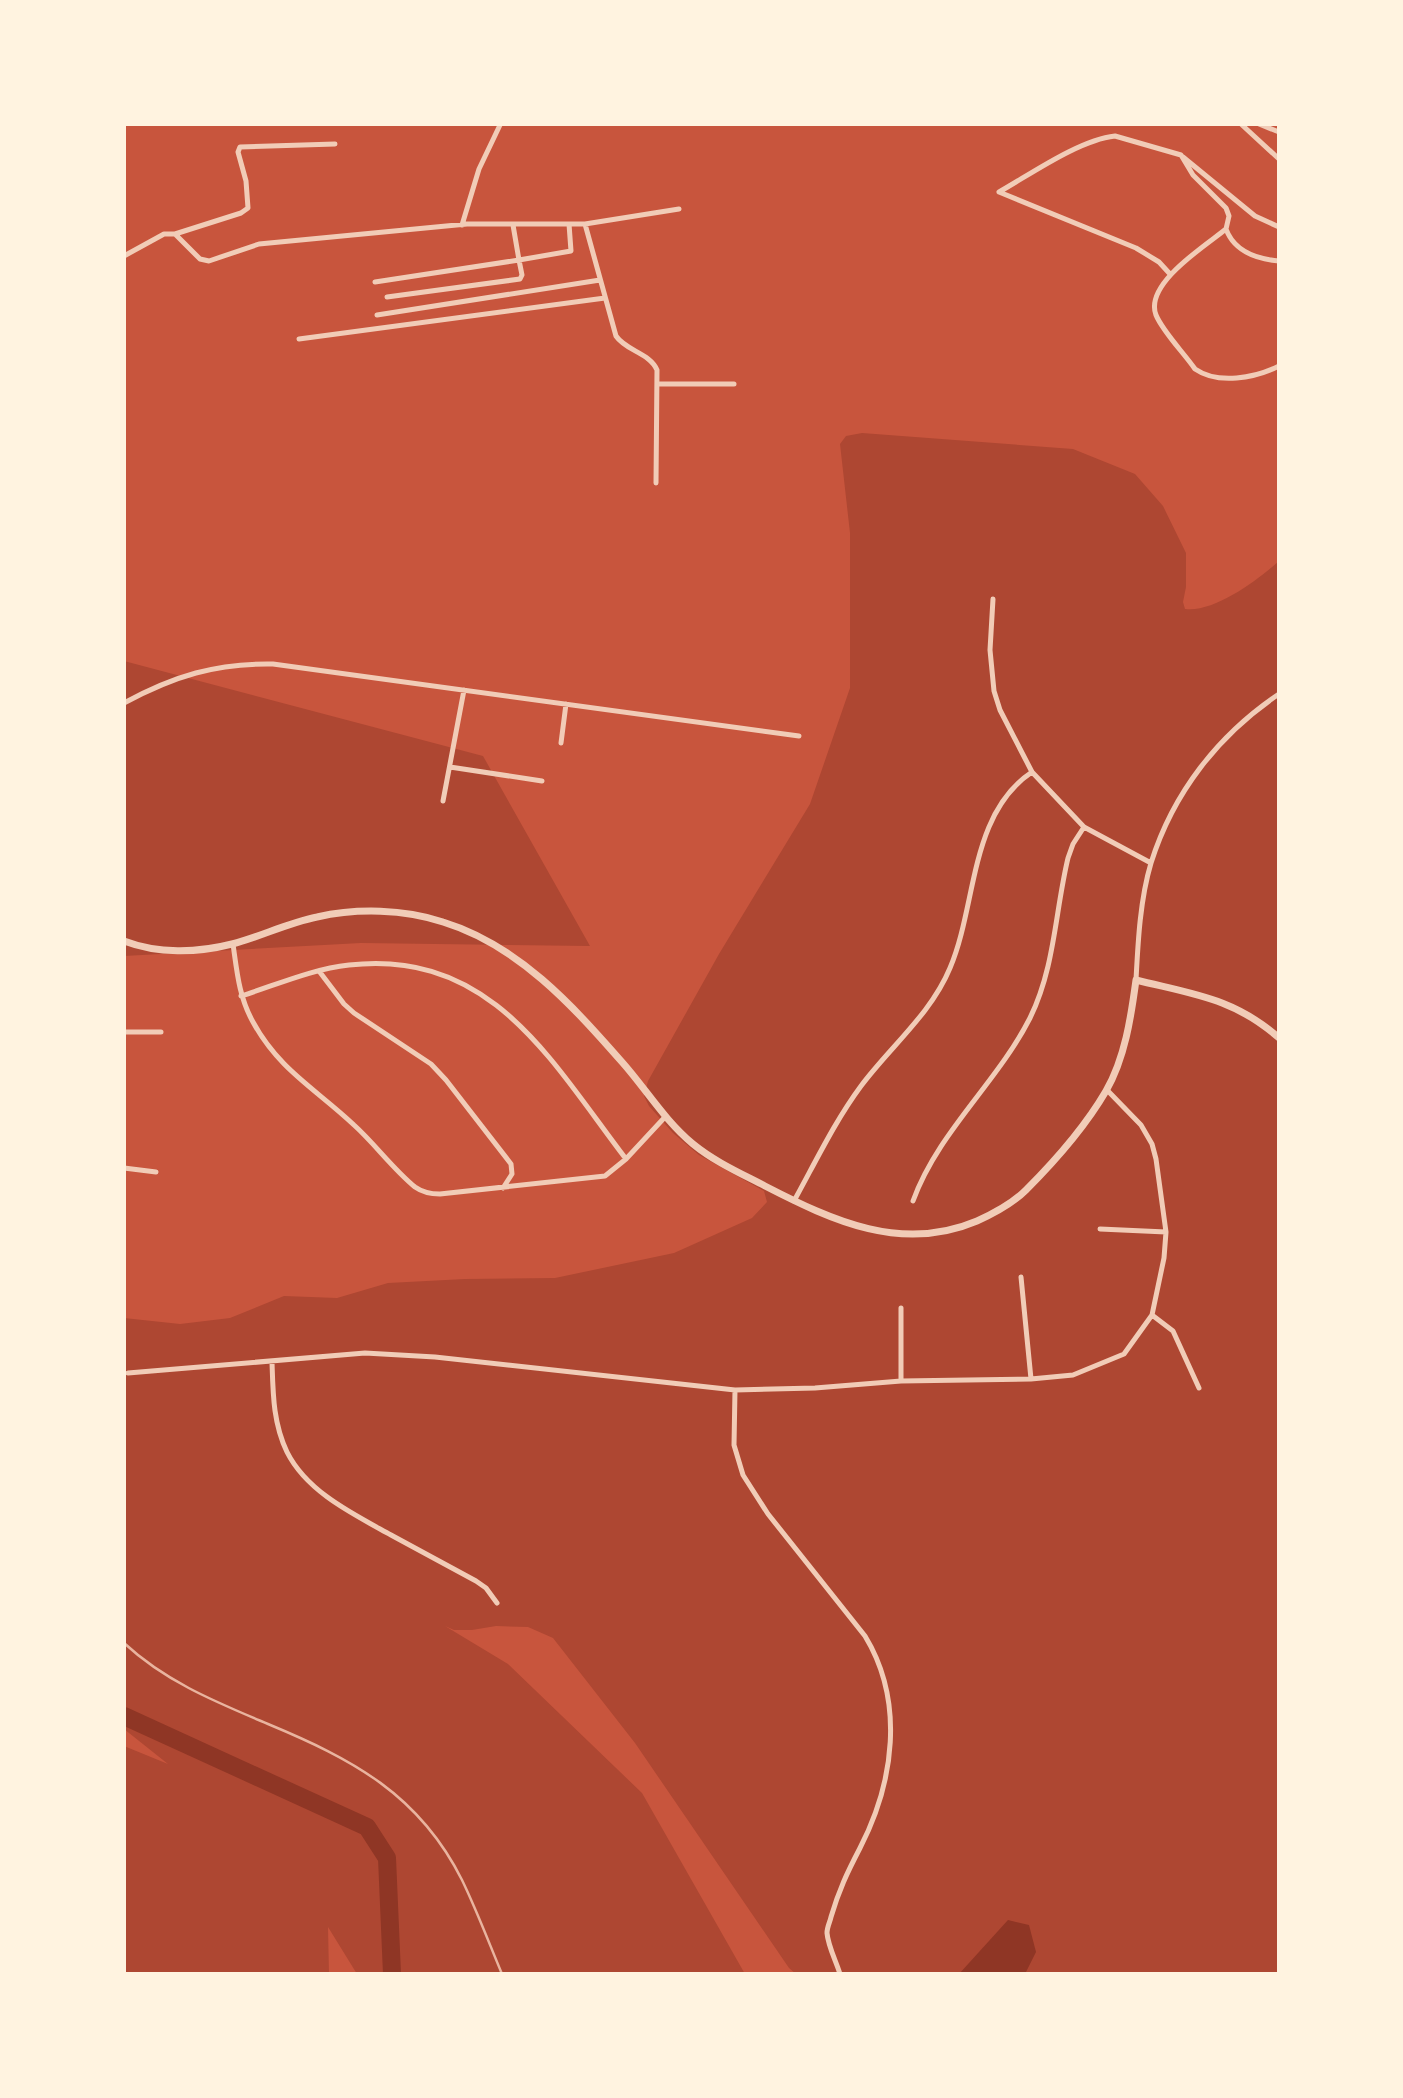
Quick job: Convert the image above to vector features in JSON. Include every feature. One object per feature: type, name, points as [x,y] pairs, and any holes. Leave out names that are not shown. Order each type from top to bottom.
[{"type":"street","points":[[1241,124],[1279,159]]},
{"type":"street","points":[[1259,124],[1279,132]]},
{"type":"street","points":[[461,225],[479,169],[500,125]]},
{"type":"street","points":[[1170,274],[1159,262],[1136,248],[999,192],[1085,144],[1115,136],[1181,156],[1255,216],[1279,227]]},
{"type":"street","points":[[124,256],[164,234],[175,234],[241,213],[248,208],[240,147],[335,144]]},
{"type":"street","points":[[1181,156],[1194,175],[1226,208],[1229,216],[1226,229],[1231,240],[1256,257],[1279,261]]},
{"type":"street","points":[[175,234],[200,259],[209,261],[253,245],[461,225],[585,224],[679,209]]},
{"type":"street","points":[[375,282],[568,253],[572,248],[569,224]]},
{"type":"street","points":[[585,224],[616,336],[655,365],[656,483]]},
{"type":"street","points":[[387,297],[520,279],[522,275],[513,225]]},
{"type":"street","points":[[1226,229],[1170,274],[1155,299],[1157,317],[1195,369],[1210,377],[1263,373],[1279,366]]},
{"type":"street","points":[[377,315],[600,280]]},
{"type":"street","points":[[299,339],[605,298]]},
{"type":"street","points":[[657,384],[734,384]]},
{"type":"street","points":[[993,599],[990,650],[994,691],[1000,710],[1032,772],[1084,827],[1151,863]]},
{"type":"street","points":[[124,703],[178,677],[222,666],[273,664],[799,736]]},
{"type":"street","points":[[443,801],[464,690]]},
{"type":"street","points":[[124,942],[181,951],[233,944],[316,917],[345,912],[379,911],[443,922],[479,936],[513,955],[548,984],[623,1063],[665,1117],[714,1160],[794,1201],[856,1226],[903,1235],[932,1234],[963,1227],[991,1215],[1018,1198],[1046,1170],[1107,1090],[1129,1028],[1142,908],[1151,863],[1173,812],[1197,771],[1244,720],[1279,694]]},
{"type":"street","points":[[561,743],[566,704]]},
{"type":"street","points":[[450,767],[542,781]]},
{"type":"street","points":[[794,1201],[859,1090],[923,1013],[943,984],[962,935],[990,826],[1007,794],[1017,782],[1032,772]]},
{"type":"street","points":[[913,1201],[933,1157],[996,1072],[1030,1017],[1050,959],[1068,858],[1084,827]]},
{"type":"street","points":[[233,944],[241,996],[252,1021],[278,1060],[356,1127],[415,1187],[427,1193],[440,1194],[595,1178],[613,1171],[665,1117]]},
{"type":"street","points":[[241,996],[346,965],[393,964],[442,974],[468,984],[506,1012],[530,1037],[626,1159]]},
{"type":"street","points":[[319,971],[354,1013],[416,1053],[446,1080],[512,1164],[512,1174],[503,1188]]},
{"type":"street","points":[[1136,981],[1219,1000],[1240,1009],[1279,1038]]},
{"type":"street","points":[[124,1032],[161,1032]]},
{"type":"street","points":[[128,1373],[365,1353],[435,1357],[735,1390],[815,1388],[901,1381],[1031,1379],[1073,1375],[1124,1354],[1152,1315],[1164,1258],[1166,1232],[1152,1144],[1141,1125],[1107,1090]]},
{"type":"street","points":[[124,1168],[156,1171]]},
{"type":"street","points":[[1101,1229],[1166,1232]]},
{"type":"street","points":[[1021,1277],[1031,1379]]},
{"type":"street","points":[[901,1308],[901,1381]]},
{"type":"street","points":[[1152,1315],[1173,1331],[1199,1388]]},
{"type":"street","points":[[272,1362],[273,1402],[279,1433],[288,1455],[306,1477],[346,1511],[476,1581],[486,1588],[497,1603]]},
{"type":"street","points":[[735,1390],[733,1434],[735,1454],[743,1475],[768,1514],[865,1636],[876,1654],[889,1705],[890,1746],[885,1783],[867,1835],[835,1900],[827,1932],[840,1974]]},
{"type":"shaded area","points":[[862,433],[1073,449],[1135,474],[1163,506],[1186,553],[1183,602],[1185,609],[1197,609],[1222,601],[1248,586],[1279,561],[1279,1974],[796,1974],[789,1968],[635,1743],[553,1638],[528,1627],[496,1626],[454,1630],[445,1626],[508,1664],[642,1793],[745,1974],[357,1974],[328,1927],[329,1974],[124,1974],[124,1746],[168,1764],[124,1729],[124,1318],[180,1324],[230,1318],[284,1296],[337,1298],[388,1283],[555,1278],[674,1253],[752,1218],[767,1202],[764,1191],[699,1155],[673,1133],[649,1106],[644,1096],[648,1081],[719,954],[810,804],[850,688],[850,533],[840,444],[846,436]]},
{"type":"shaded area","points":[[124,661],[483,756],[590,946],[361,943],[124,956]]},
{"type":"shaded area","points":[[1008,1920],[1029,1925],[1036,1952],[1025,1974],[959,1974]]},
{"type":"waterway","points":[[124,1716],[367,1827],[387,1858],[392,1974]]},
{"type":"railway","points":[[124,1643],[174,1680],[328,1751],[355,1766],[404,1802],[445,1850],[462,1880],[502,1974]]}]
